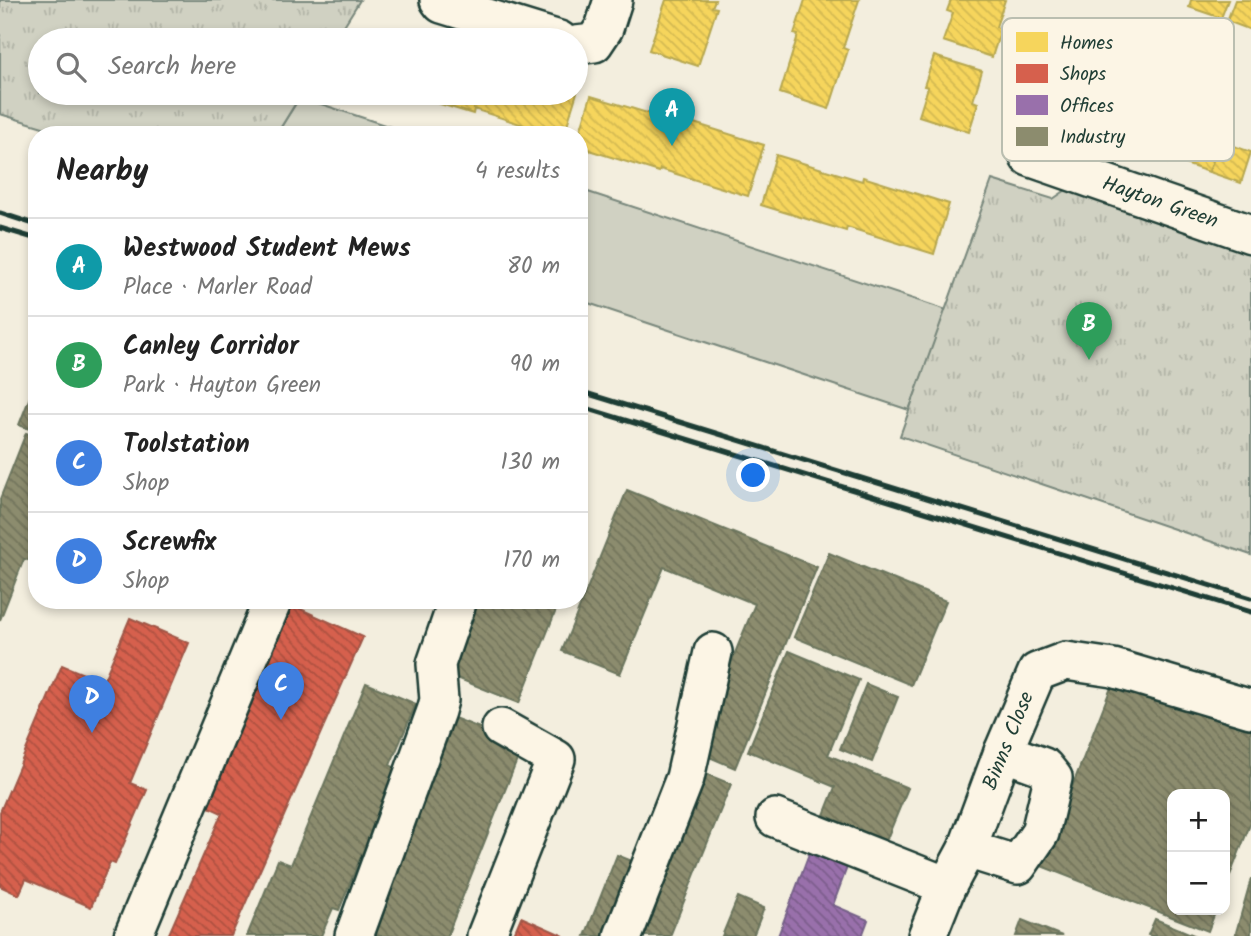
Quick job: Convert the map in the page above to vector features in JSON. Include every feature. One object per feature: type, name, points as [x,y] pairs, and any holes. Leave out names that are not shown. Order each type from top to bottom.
[{"type":"street","points":[[439,0],[442,4],[520,28]]},
{"type":"street","points":[[588,44],[594,43],[604,27],[613,0]]},
{"type":"street","name":"Hayton Green","points":[[1038,161],[1251,234]]},
{"type":"street","points":[[127,930],[246,609]]},
{"type":"street","points":[[127,930],[270,609]]},
{"type":"street","points":[[354,936],[436,711],[439,700],[436,664],[455,609]]},
{"type":"street","points":[[623,936],[685,778],[713,652]]},
{"type":"street","name":"Binns Close","points":[[927,936],[947,886],[967,849],[1003,752],[1037,672],[1066,661],[1113,668],[1251,709]]},
{"type":"street","points":[[486,936],[556,760],[501,728]]},
{"type":"street","points":[[967,849],[1018,865],[1040,833],[1053,778],[1044,767],[1003,752]]},
{"type":"street","points":[[775,818],[947,886]]},
{"type":"green space","points":[[0,0],[360,0],[342,28],[28,28],[28,105],[295,105],[282,126],[39,126],[0,114]]},
{"type":"green space","points":[[295,105],[324,105],[388,126],[282,126]]},
{"type":"green space","points":[[992,180],[1053,199],[1066,190],[1108,196],[1251,244],[1251,555],[900,436]]},
{"type":"green space","points":[[588,192],[947,310],[909,410],[588,303]]},
{"type":"building: Homes","points":[[666,0],[715,0],[712,7],[717,8],[698,66],[649,50]]},
{"type":"building: Homes","points":[[805,0],[859,0],[843,48],[848,50],[829,109],[780,93],[798,35],[794,34]]},
{"type":"building: Homes","points":[[951,0],[1005,0],[996,27],[1001,29],[992,57],[943,41],[953,13],[947,11]]},
{"type":"building: Homes","points":[[1191,0],[1228,0],[1221,18],[1189,7]]},
{"type":"building: Homes","points":[[1235,0],[1251,0],[1251,30],[1234,24],[1234,18],[1228,18]]},
{"type":"building: Homes","points":[[934,56],[982,71],[973,101],[978,103],[969,132],[919,116],[928,87],[924,86]]},
{"type":"building: Homes","points":[[591,96],[677,122],[678,118],[764,145],[748,196],[588,150],[588,126],[582,126]]},
{"type":"building: Homes","points":[[443,105],[573,105],[567,126],[526,126],[474,109],[473,114]]},
{"type":"building: Homes","points":[[1234,146],[1251,152],[1241,183],[1209,172],[1213,161],[1234,161]]},
{"type":"building: Homes","points":[[776,155],[862,181],[863,177],[949,204],[934,254],[847,227],[846,231],[761,205]]},
{"type":"building: Homes","points":[[1176,161],[1213,161],[1209,172]]},
{"type":"building: Shops","points":[[284,609],[300,609],[363,637],[231,936],[168,936],[222,813],[200,803]]},
{"type":"building: Shops","points":[[130,618],[189,643],[130,783],[147,790],[115,864],[110,862],[91,907],[26,879],[19,895],[0,886],[0,812],[62,665],[103,682]]},
{"type":"building: Shops","points":[[521,917],[564,936],[513,936]]},
{"type":"building: Offices","points":[[813,843],[850,859],[833,905],[868,920],[862,936],[778,936]]},
{"type":"building: Industry","points":[[28,402],[28,428],[19,425]]},
{"type":"building: Industry","points":[[26,433],[28,434],[28,560],[24,559],[0,620],[0,499]]},
{"type":"building: Industry","points":[[627,490],[817,567],[735,768],[695,751],[755,604],[664,567],[620,674],[562,651],[579,609],[588,609],[588,587]]},
{"type":"building: Industry","points":[[829,553],[946,601],[911,685],[794,637]]},
{"type":"building: Industry","points":[[467,609],[556,609],[519,703],[442,672]]},
{"type":"building: Industry","points":[[789,651],[859,680],[828,755],[908,788],[886,841],[824,815],[835,787],[748,751]]},
{"type":"building: Industry","points":[[1114,680],[1251,720],[1251,822],[1230,875],[1230,789],[1167,789],[1167,915],[1214,915],[1208,931],[1041,866]]},
{"type":"building: Industry","points":[[366,683],[416,704],[390,765],[397,769],[339,910],[333,908],[321,936],[247,936],[278,860],[291,865]]},
{"type":"building: Industry","points":[[866,684],[898,697],[872,762],[840,749]]},
{"type":"building: Industry","points":[[449,716],[523,745],[447,936],[362,936]]},
{"type":"building: Industry","points":[[691,768],[731,784],[670,936],[624,936]]},
{"type":"building: Industry","points":[[617,855],[647,867],[620,936],[585,936]]},
{"type":"building: Industry","points":[[1251,879],[1251,936],[1235,936]]},
{"type":"building: Industry","points":[[738,897],[764,908],[753,936],[722,936]]},
{"type":"building: Industry","points":[[1155,919],[1196,936],[1148,935]]},
{"type":"building: Industry","points":[[1022,920],[1062,936],[1016,936]]},
{"type":"railway","points":[[0,213],[28,222]]},
{"type":"railway","points":[[0,228],[28,236]]},
{"type":"railway","points":[[588,394],[1251,598]]},
{"type":"railway","points":[[588,409],[1251,612]]},
{"type":"place","name":"Westwood Student Mews","points":[[672,146]]},
{"type":"place","name":"Canley Corridor","points":[[1089,360]]},
{"type":"place","name":"Toolstation","points":[[281,720]]},
{"type":"place","name":"Screwfix","points":[[92,733]]}]
